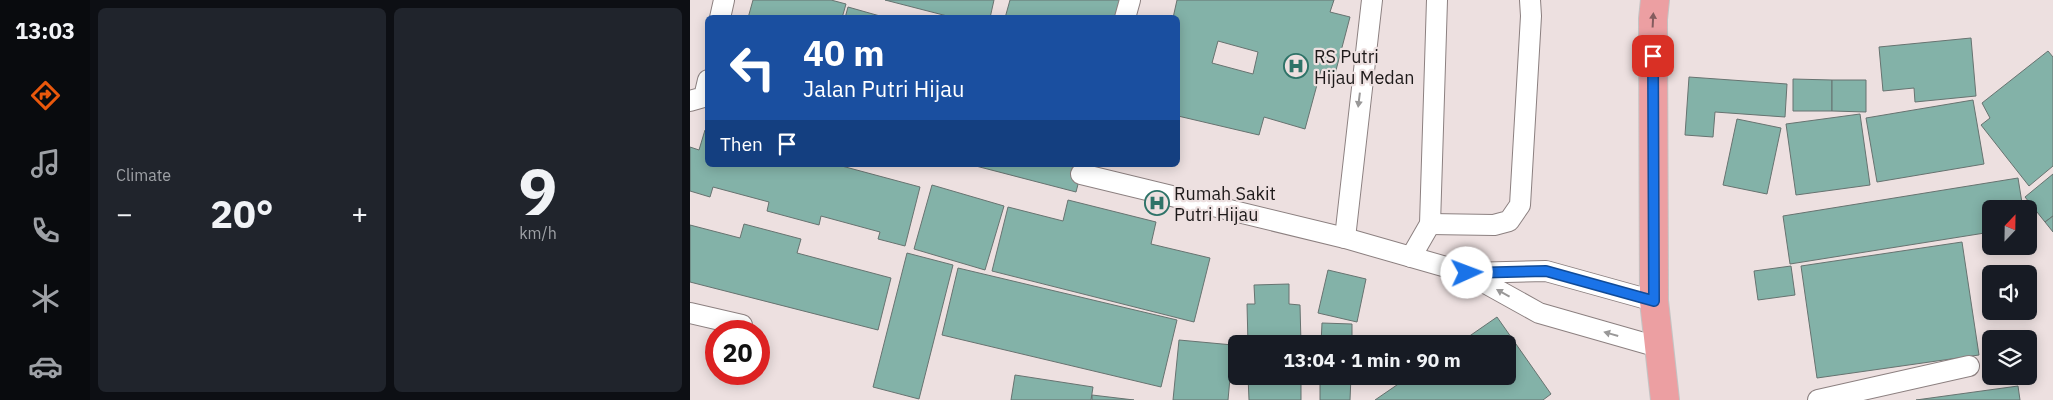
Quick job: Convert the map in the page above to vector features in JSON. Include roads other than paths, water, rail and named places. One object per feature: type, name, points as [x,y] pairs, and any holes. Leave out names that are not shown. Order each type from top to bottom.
[{"type":"main road","points":[[1655,0],[1652,19],[1654,301],[1665,400]]},
{"type":"lane","points":[[721,15],[724,0]]},
{"type":"lane","points":[[1126,15],[1130,0]]},
{"type":"lane","points":[[1345,238],[1372,0]]},
{"type":"lane","points":[[1411,258],[1430,224],[1437,0]]},
{"type":"lane","points":[[1430,224],[1494,226],[1509,221],[1520,205],[1531,16],[1530,0]]},
{"type":"lane","points":[[1084,171],[1345,238],[1467,273],[1539,313],[1658,347]]},
{"type":"lane","points":[[1467,273],[1546,271],[1654,301]]},
{"type":"lane","points":[[690,313],[720,320]]},
{"type":"lane","points":[[1818,400],[1970,366]]},
{"type":"place","name":"RS Putri Hijau Medan","points":[[1296,66]]},
{"type":"place","name":"Rumah Sakit Putri Hijau","points":[[1157,203]]}]
